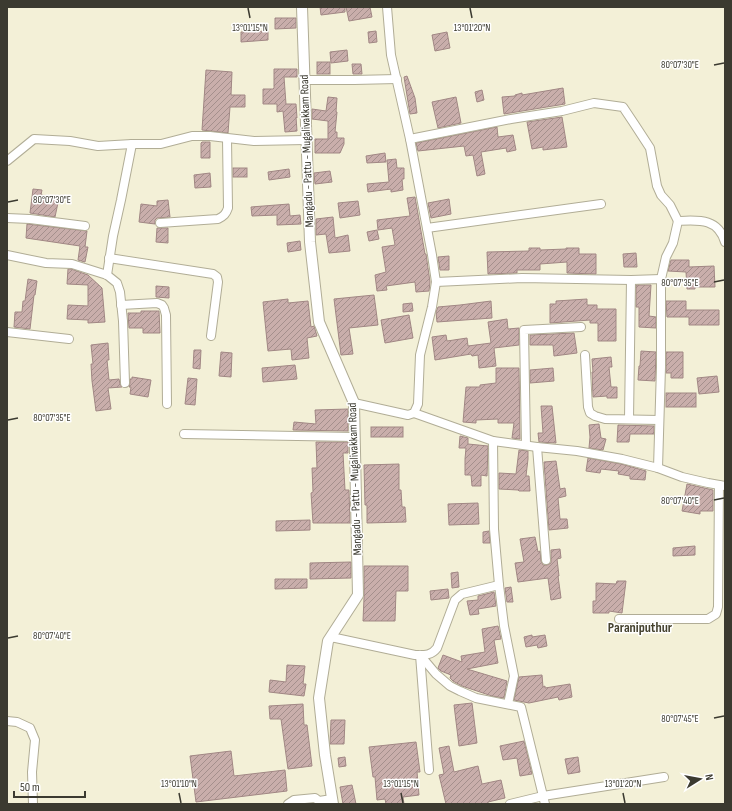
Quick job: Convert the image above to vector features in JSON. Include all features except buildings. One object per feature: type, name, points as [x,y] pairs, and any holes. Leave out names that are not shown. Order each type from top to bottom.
[{"type":"street","name":"Mangadu - Pattu - Mugalivakkam Road","points":[[302,7],[310,242],[319,322],[354,403],[358,595],[328,641],[319,698],[325,756],[332,801]]},
{"type":"street","points":[[387,7],[391,55],[410,139],[436,282],[432,307],[420,355],[418,404],[414,413]]},
{"type":"street","points":[[305,80],[397,79]]},
{"type":"street","points":[[410,139],[511,119],[562,111],[594,103],[623,107],[650,148],[657,186],[661,195],[670,205],[678,221],[673,243],[666,257],[661,279],[661,367],[658,468]]},
{"type":"street","points":[[7,161],[34,139],[70,141],[98,146],[161,144],[192,136],[210,136],[254,141],[306,140]]},
{"type":"street","points":[[160,223],[218,219],[226,213],[228,208],[227,138]]},
{"type":"street","points":[[106,275],[132,144]]},
{"type":"street","points":[[427,228],[601,204]]},
{"type":"street","points":[[7,218],[30,219],[85,226]]},
{"type":"street","points":[[678,221],[692,220],[708,222],[717,227],[725,242]]},
{"type":"street","points":[[7,255],[46,263],[72,264],[106,275],[117,283],[120,292],[125,383]]},
{"type":"street","points":[[110,258],[213,274],[217,277],[218,282],[211,336]]},
{"type":"street","points":[[436,282],[522,278],[631,280],[661,279]]},
{"type":"street","points":[[629,419],[631,280]]},
{"type":"street","points":[[121,305],[157,303],[162,305],[164,308],[166,315],[168,404]]},
{"type":"street","points":[[526,445],[524,330],[581,327]]},
{"type":"street","points":[[7,332],[69,339]]},
{"type":"street","points":[[585,355],[588,407],[590,413],[605,419],[659,420]]},
{"type":"street","points":[[354,403],[408,415],[414,413],[493,441],[577,451],[622,459],[658,468],[682,477],[722,485],[718,608],[716,614],[708,619],[619,619]]},
{"type":"street","points":[[184,434],[355,437]]},
{"type":"street","points":[[493,441],[494,529],[504,626],[514,676],[508,704]]},
{"type":"street","points":[[537,447],[546,560]]},
{"type":"street","points":[[331,637],[426,656],[434,652],[437,648],[456,600],[462,594],[499,584]]},
{"type":"street","points":[[420,655],[436,674],[450,686],[476,698],[521,707],[544,800]]},
{"type":"street","points":[[420,655],[429,770]]},
{"type":"street","points":[[7,722],[17,722],[30,728],[35,740],[32,772],[33,804]]},
{"type":"street","points":[[510,804],[544,800],[664,777]]},
{"type":"street","points":[[288,804],[294,800],[315,798],[318,803],[332,801]]},
{"type":"district","name":"Paraniputhur","points":[[640,627]]}]
